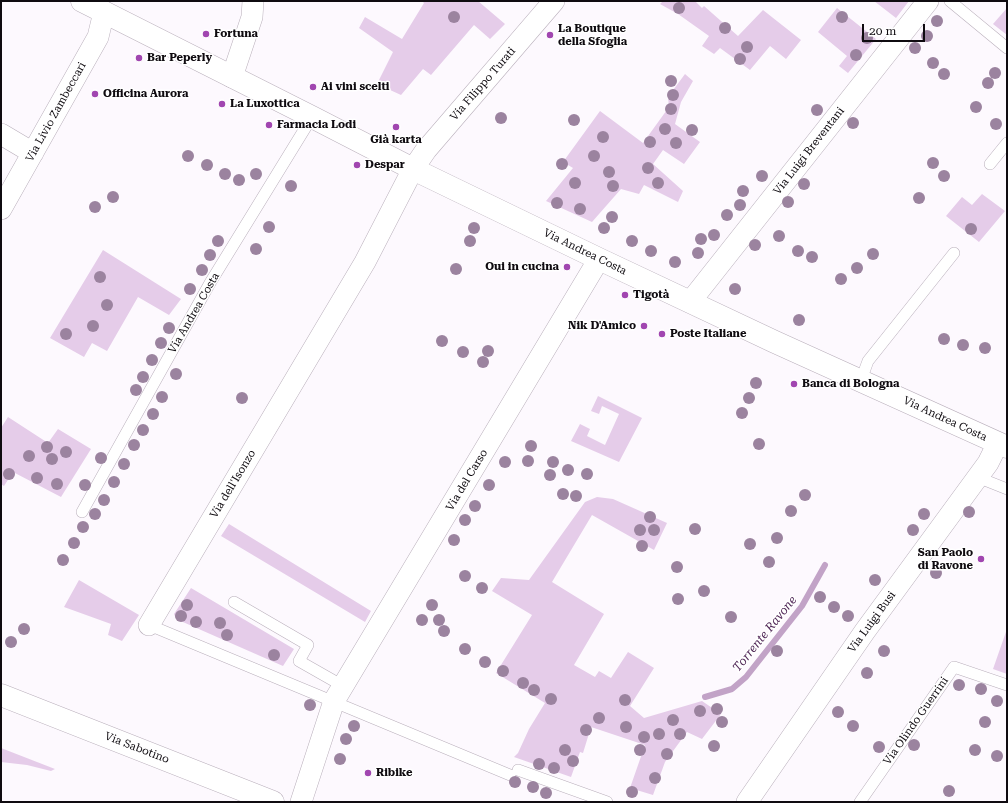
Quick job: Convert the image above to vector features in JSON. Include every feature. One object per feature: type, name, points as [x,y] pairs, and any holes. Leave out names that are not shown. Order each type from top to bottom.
[{"type":"main road","name":"Via Andrea Costa","points":[[82,1],[413,169],[599,259],[1002,445]]},
{"type":"main road","name":"Via Sabotino","points":[[1,695],[273,802]]},
{"type":"street","points":[[232,77],[252,17],[253,1]]},
{"type":"street","name":"Via Filippo Turati","points":[[413,169],[426,150],[554,1]]},
{"type":"street","name":"Via Luigi Breventani","points":[[690,302],[928,1]]},
{"type":"street","name":"Via Livio Zambeccari","points":[[1,209],[98,37],[104,12]]},
{"type":"street","points":[[1,134],[33,153]]},
{"type":"street","name":"Via dell'Isonzo","points":[[149,625],[365,262],[413,169]]},
{"type":"street","name":"Via del Carso","points":[[301,802],[339,694],[599,259]]},
{"type":"street","name":"Via Luigi Busi","points":[[747,802],[865,631],[1002,445]]},
{"type":"lane","points":[[950,1],[1007,48]]},
{"type":"lane","name":"Via Andrea Costa","points":[[82,512],[210,283],[312,117]]},
{"type":"lane","points":[[990,164],[1007,143]]},
{"type":"lane","points":[[861,380],[868,361],[954,253]]},
{"type":"lane","points":[[977,477],[1007,488]]},
{"type":"lane","points":[[234,602],[308,645],[299,661],[339,694],[406,733],[514,773],[607,802]]},
{"type":"lane","name":"Via dell'Isonzo","points":[[149,625],[339,694]]},
{"type":"lane","name":"Via Olindo Guerrini","points":[[860,802],[954,667],[1007,685]]},
{"type":"shaded area","points":[[422,1],[478,1],[505,24],[490,39],[474,25],[431,75],[423,69],[401,95],[377,84],[393,52],[359,28],[365,17],[402,39],[424,3]]},
{"type":"shaded area","points":[[663,1],[695,1],[702,8],[704,6],[738,36],[763,10],[801,40],[786,59],[770,46],[750,70],[720,48],[714,54],[702,46],[709,36],[678,14],[660,4]]},
{"type":"shaded area","points":[[874,1],[909,1],[896,18]]},
{"type":"shaded area","points":[[837,8],[876,39],[848,73],[839,66],[847,56],[818,32]]},
{"type":"shaded area","points":[[1007,8],[1007,35],[993,24]]},
{"type":"shaded area","points":[[685,74],[693,81],[681,102],[675,124],[700,142],[684,164],[663,150],[653,164],[683,191],[678,202],[644,185],[639,194],[621,189],[592,222],[546,201],[573,168],[563,162],[600,111],[643,143],[669,107],[668,97]]},
{"type":"shaded area","points":[[982,194],[1005,211],[979,242],[946,216],[962,197],[972,205]]},
{"type":"shaded area","points":[[103,250],[181,299],[169,315],[138,297],[107,351],[92,343],[84,357],[50,338]]},
{"type":"shaded area","points":[[598,396],[642,418],[619,462],[571,441],[580,424],[590,429],[587,436],[605,445],[619,414],[602,406],[599,414],[591,411]]},
{"type":"shaded area","points":[[8,417],[48,443],[58,429],[91,449],[61,497],[13,472],[4,486],[1,484],[1,428]]},
{"type":"shaded area","points":[[597,497],[613,499],[667,523],[654,550],[592,515],[552,582],[604,614],[574,665],[595,677],[599,671],[611,678],[628,652],[654,668],[630,706],[644,718],[702,701],[721,714],[702,739],[687,732],[665,762],[653,795],[630,788],[645,745],[591,727],[583,753],[580,752],[571,777],[514,757],[518,753],[529,729],[545,703],[496,673],[532,615],[492,591],[501,578],[529,580],[585,502]]},
{"type":"shaded area","points":[[229,524],[371,611],[365,622],[221,536]]},
{"type":"shaded area","points":[[79,580],[139,615],[122,641],[108,635],[111,624],[64,607]]},
{"type":"shaded area","points":[[191,588],[294,649],[283,666],[176,619],[174,614]]},
{"type":"shaded area","points":[[1007,629],[1007,674],[993,669]]},
{"type":"shaded area","points":[[1,748],[55,769],[51,771],[27,765],[1,762]]},
{"type":"waterway","name":"Torrente Ravone","points":[[705,697],[732,689],[746,677],[802,606],[825,565]]},
{"type":"place","name":"Fortuna","points":[[206,34]]},
{"type":"place","name":"La Boutique della Sfoglia","points":[[550,35]]},
{"type":"place","name":"Bar Peperly","points":[[139,58]]},
{"type":"place","name":"Ai vini scelti","points":[[313,87]]},
{"type":"place","name":"Officina Aurora","points":[[95,94]]},
{"type":"place","name":"La Luxottica","points":[[222,104]]},
{"type":"place","name":"Farmacia Lodi","points":[[269,125]]},
{"type":"place","name":"Già karta","points":[[396,127]]},
{"type":"place","name":"Despar","points":[[357,165]]},
{"type":"place","name":"Oui in cucina","points":[[567,267]]},
{"type":"place","name":"Tigotà","points":[[625,295]]},
{"type":"place","name":"Nik D'Amico","points":[[644,326]]},
{"type":"place","name":"Poste Italiane","points":[[662,334]]},
{"type":"place","name":"Banca di Bologna","points":[[794,384]]},
{"type":"place","name":"San Paolo di Ravone","points":[[981,559]]},
{"type":"place","name":"Ribike","points":[[368,773]]}]
